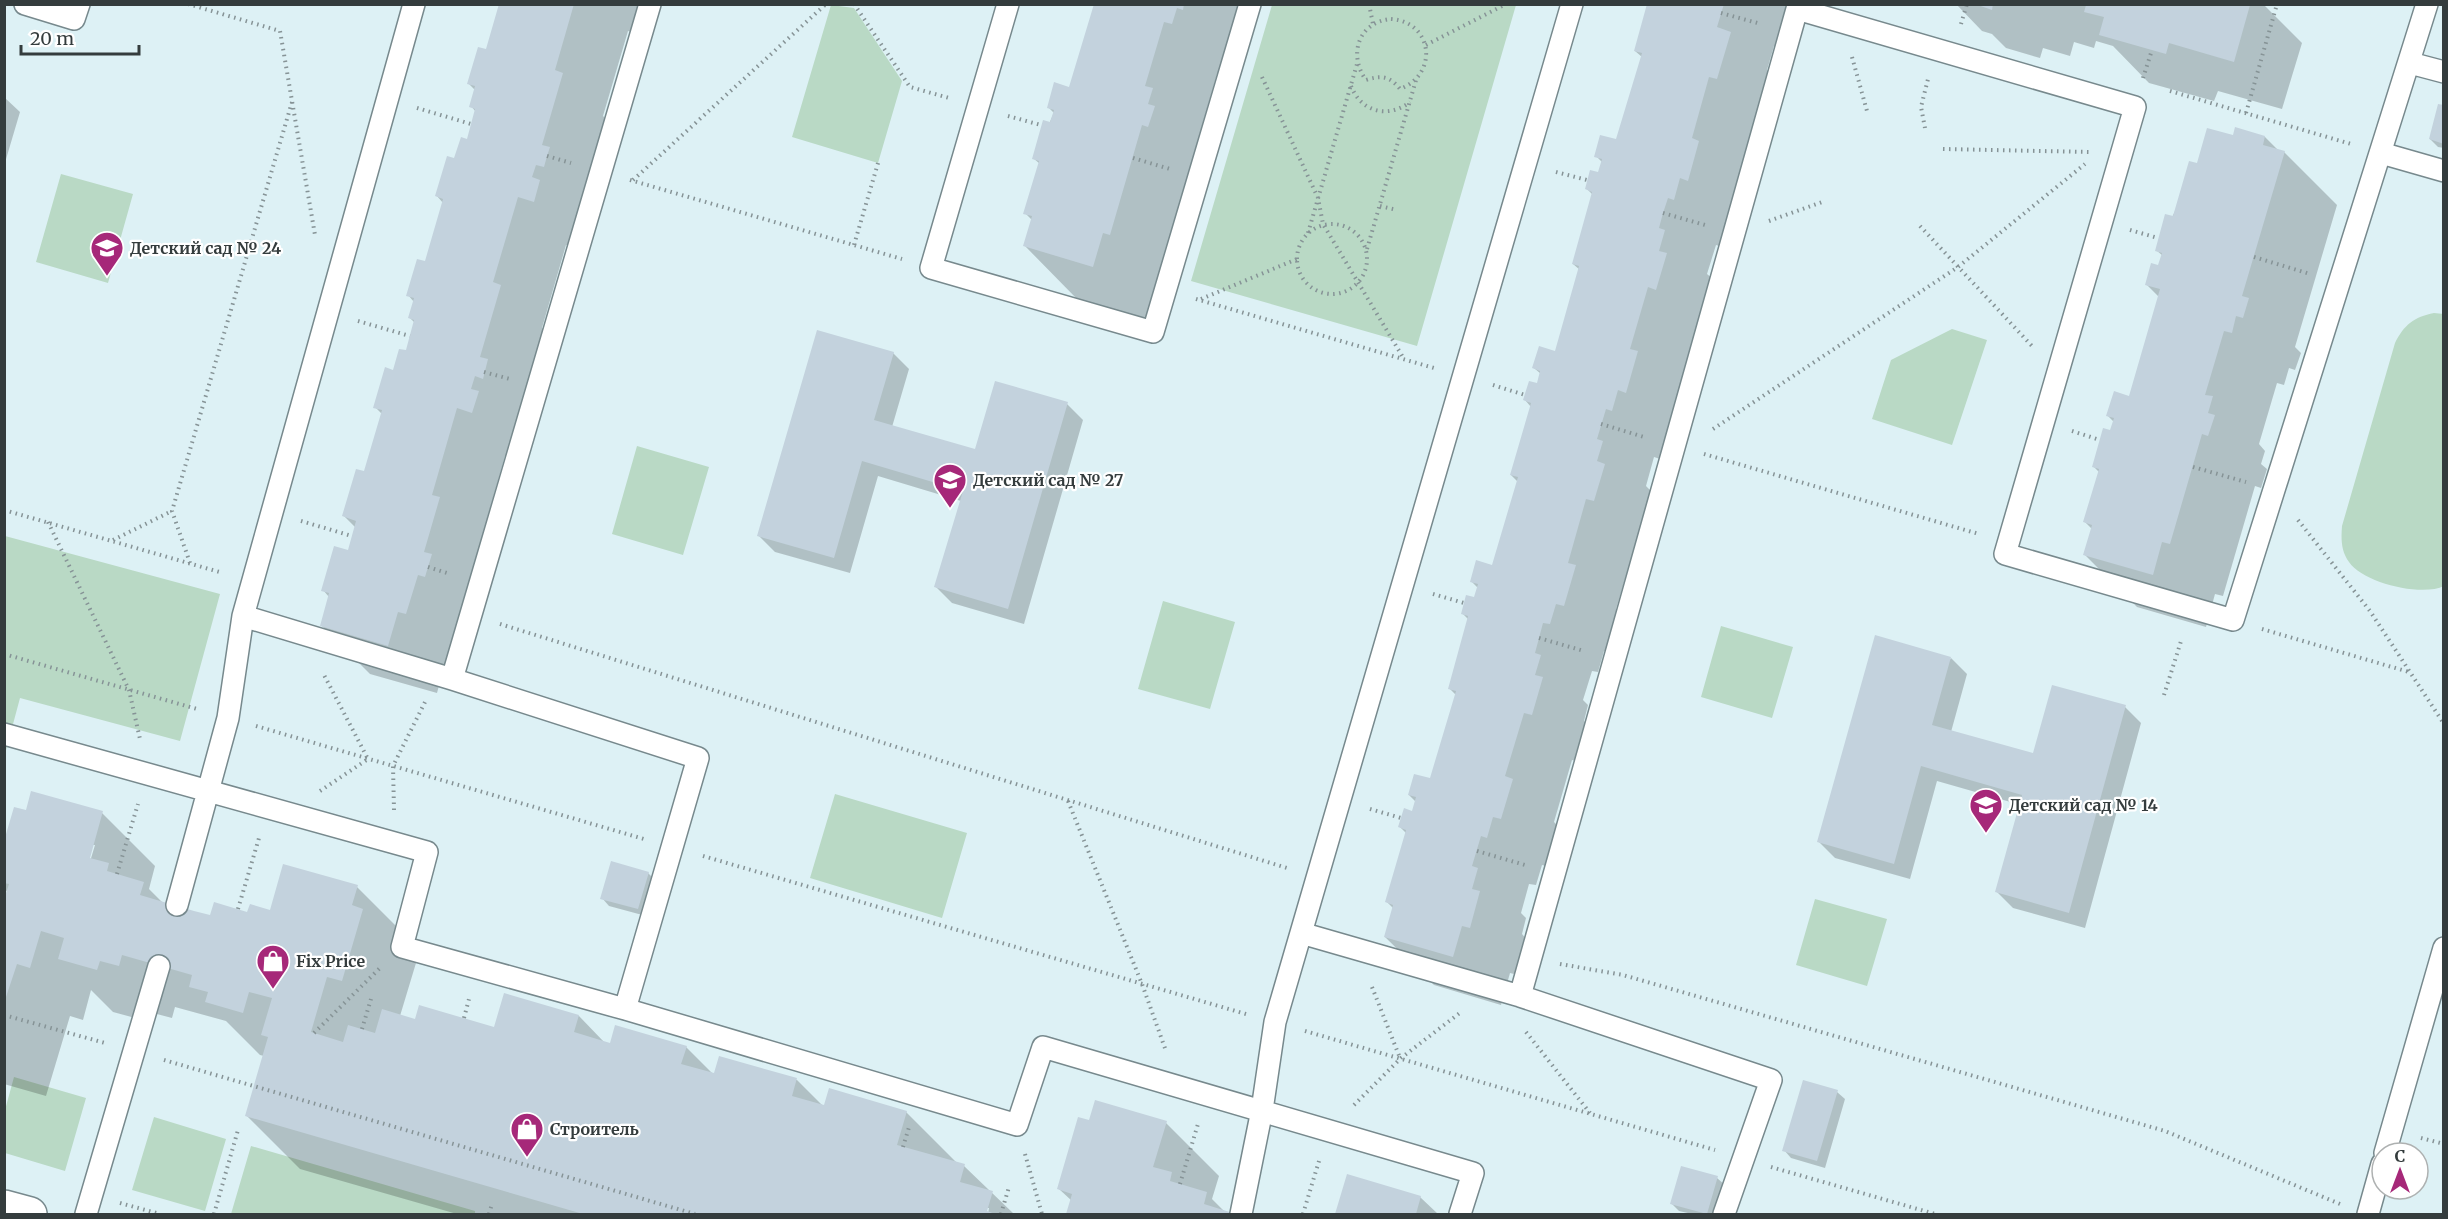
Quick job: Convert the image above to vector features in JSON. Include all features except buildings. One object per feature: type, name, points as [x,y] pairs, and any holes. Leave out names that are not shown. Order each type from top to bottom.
[{"type":"street","points":[[4,1207],[30,1215]]},
{"type":"lane","points":[[25,4],[74,19],[79,4]]},
{"type":"lane","points":[[177,905],[184,872],[228,718],[243,616],[414,4]]},
{"type":"lane","points":[[446,677],[471,615],[650,4]]},
{"type":"lane","points":[[1008,4],[931,268],[1154,332],[1250,4]]},
{"type":"lane","points":[[1241,1215],[1262,1110],[1275,1022],[1572,4]]},
{"type":"lane","points":[[1520,996],[1615,660],[1680,447],[1734,234],[1797,9],[2135,107],[2005,554],[2233,620],[2427,4]]},
{"type":"lane","points":[[2410,63],[2444,72]]},
{"type":"lane","points":[[2381,153],[2444,171]]},
{"type":"lane","points":[[243,616],[446,677],[698,758],[625,1009]]},
{"type":"lane","points":[[4,734],[209,789],[427,852],[402,947],[625,1009],[1017,1125],[1043,1047],[1473,1173],[1460,1215]]},
{"type":"lane","points":[[1301,933],[1520,996],[1771,1080],[1724,1215]]},
{"type":"lane","points":[[2388,1141],[2444,948]]},
{"type":"lane","points":[[86,1215],[159,966]]},
{"type":"path","points":[[633,180],[826,4]]},
{"type":"path","points":[[854,4],[910,87],[978,107]]},
{"type":"path","points":[[1369,4],[1373,24]]},
{"type":"path","points":[[1426,45],[1506,4]]},
{"type":"path","points":[[2246,113],[2277,4]]},
{"type":"path","points":[[189,5],[280,31],[316,242]]},
{"type":"path","points":[[1721,13],[1790,33]]},
{"type":"path","points":[[1382,20],[1400,20],[1416,29],[1426,45],[1426,64],[1416,80],[1367,249],[1367,268],[1358,284],[1342,293],[1323,293],[1307,284],[1298,268],[1298,249],[1307,234],[1357,64],[1357,45],[1366,29],[1373,24],[1382,20]]},
{"type":"path","points":[[1842,21],[1867,111]]},
{"type":"path","points":[[1242,32],[1318,198],[1323,224],[1405,359]]},
{"type":"path","points":[[1925,128],[1922,107],[1936,49]]},
{"type":"path","points":[[1357,64],[1366,80],[1385,77],[1392,80],[1400,89],[1416,80]]},
{"type":"path","points":[[1350,86],[1359,102],[1376,111],[1394,111],[1410,102]]},
{"type":"path","points":[[2170,91],[2381,153]]},
{"type":"path","points":[[387,100],[471,124]]},
{"type":"path","points":[[190,563],[172,511],[292,102]]},
{"type":"path","points":[[1943,149],[2090,152]]},
{"type":"path","points":[[1680,447],[1958,267],[2092,159]]},
{"type":"path","points":[[854,245],[878,163]]},
{"type":"path","points":[[601,171],[931,268]]},
{"type":"path","points":[[1663,213],[1734,234],[1822,202]]},
{"type":"path","points":[[1380,206],[1397,210]]},
{"type":"path","points":[[1307,234],[1323,224],[1333,223],[1350,228],[1363,241],[1367,249]]},
{"type":"path","points":[[1920,226],[2058,373]]},
{"type":"path","points":[[2253,257],[2340,282]]},
{"type":"path","points":[[1200,300],[1297,259]]},
{"type":"path","points":[[1166,290],[1463,377]]},
{"type":"path","points":[[328,312],[410,336]]},
{"type":"path","points":[[1601,424],[2008,542]]},
{"type":"path","points":[[2193,467],[2274,490],[2370,611],[2444,724]]},
{"type":"path","points":[[4,510],[253,581]]},
{"type":"path","points":[[112,541],[172,511]]},
{"type":"path","points":[[272,512],[352,536]]},
{"type":"path","points":[[48,522],[129,690],[147,774],[117,874]]},
{"type":"path","points":[[2164,695],[2191,609]]},
{"type":"path","points":[[471,615],[1317,878]]},
{"type":"path","points":[[2233,620],[2409,672]]},
{"type":"path","points":[[303,634],[368,759]]},
{"type":"path","points":[[1539,638],[1615,660]]},
{"type":"path","points":[[4,654],[1935,1215]]},
{"type":"path","points":[[396,844],[393,766],[446,677]]},
{"type":"path","points":[[238,909],[278,810],[368,759]]},
{"type":"path","points":[[1067,801],[1142,984],[1179,1087]]},
{"type":"path","points":[[1477,851],[1555,874]]},
{"type":"path","points":[[314,1033],[351,994],[402,947]]},
{"type":"path","points":[[1356,949],[1401,1058]]},
{"type":"path","points":[[1531,960],[1623,975],[2165,1131],[2344,1206]]},
{"type":"path","points":[[1304,1215],[1328,1130],[1401,1058],[1492,988],[1590,1114]]},
{"type":"path","points":[[362,1029],[371,999]]},
{"type":"path","points":[[254,1086],[695,1215]]},
{"type":"path","points":[[1180,1184],[1207,1095]]},
{"type":"path","points":[[1017,1125],[1042,1215]]},
{"type":"path","points":[[214,1215],[238,1130]]},
{"type":"path","points":[[1001,1215],[1009,1187]]},
{"type":"path","points":[[489,1215],[492,1204]]},
{"type":"green space","points":[[831,5],[854,8],[902,81],[878,163],[792,137]]},
{"type":"green space","points":[[1272,5],[1516,5],[1417,346],[1191,281]]},
{"type":"green space","points":[[61,174],[133,194],[108,283],[36,262]]},
{"type":"green space","points":[[2434,313],[2444,314],[2444,586],[2422,590],[2379,582],[2356,570],[2344,554],[2342,526],[2395,343],[2410,323]]},
{"type":"green space","points":[[1952,329],[1987,340],[1952,445],[1872,419],[1891,360]]},
{"type":"green space","points":[[637,446],[709,467],[683,555],[612,534]]},
{"type":"green space","points":[[5,536],[220,594],[180,741],[20,698],[5,754]]},
{"type":"green space","points":[[1163,601],[1235,622],[1210,709],[1138,689]]},
{"type":"green space","points":[[1721,626],[1793,647],[1772,718],[1701,697]]},
{"type":"green space","points":[[835,794],[967,833],[942,918],[810,878]]},
{"type":"green space","points":[[1815,899],[1887,919],[1867,986],[1796,965]]},
{"type":"green space","points":[[14,1077],[86,1098],[65,1171],[5,1153],[5,1110]]},
{"type":"green space","points":[[154,1117],[226,1139],[205,1211],[132,1190]]},
{"type":"green space","points":[[251,1146],[475,1211],[475,1214],[231,1214]]},
{"type":"place","name":"Детский сад № 24","points":[[107,277]]},
{"type":"place","name":"Детский сад № 27","points":[[950,509]]},
{"type":"place","name":"Детский сад № 14","points":[[1986,834]]},
{"type":"place","name":"Fix Price","points":[[273,990]]},
{"type":"place","name":"Строитель","points":[[527,1158]]}]
